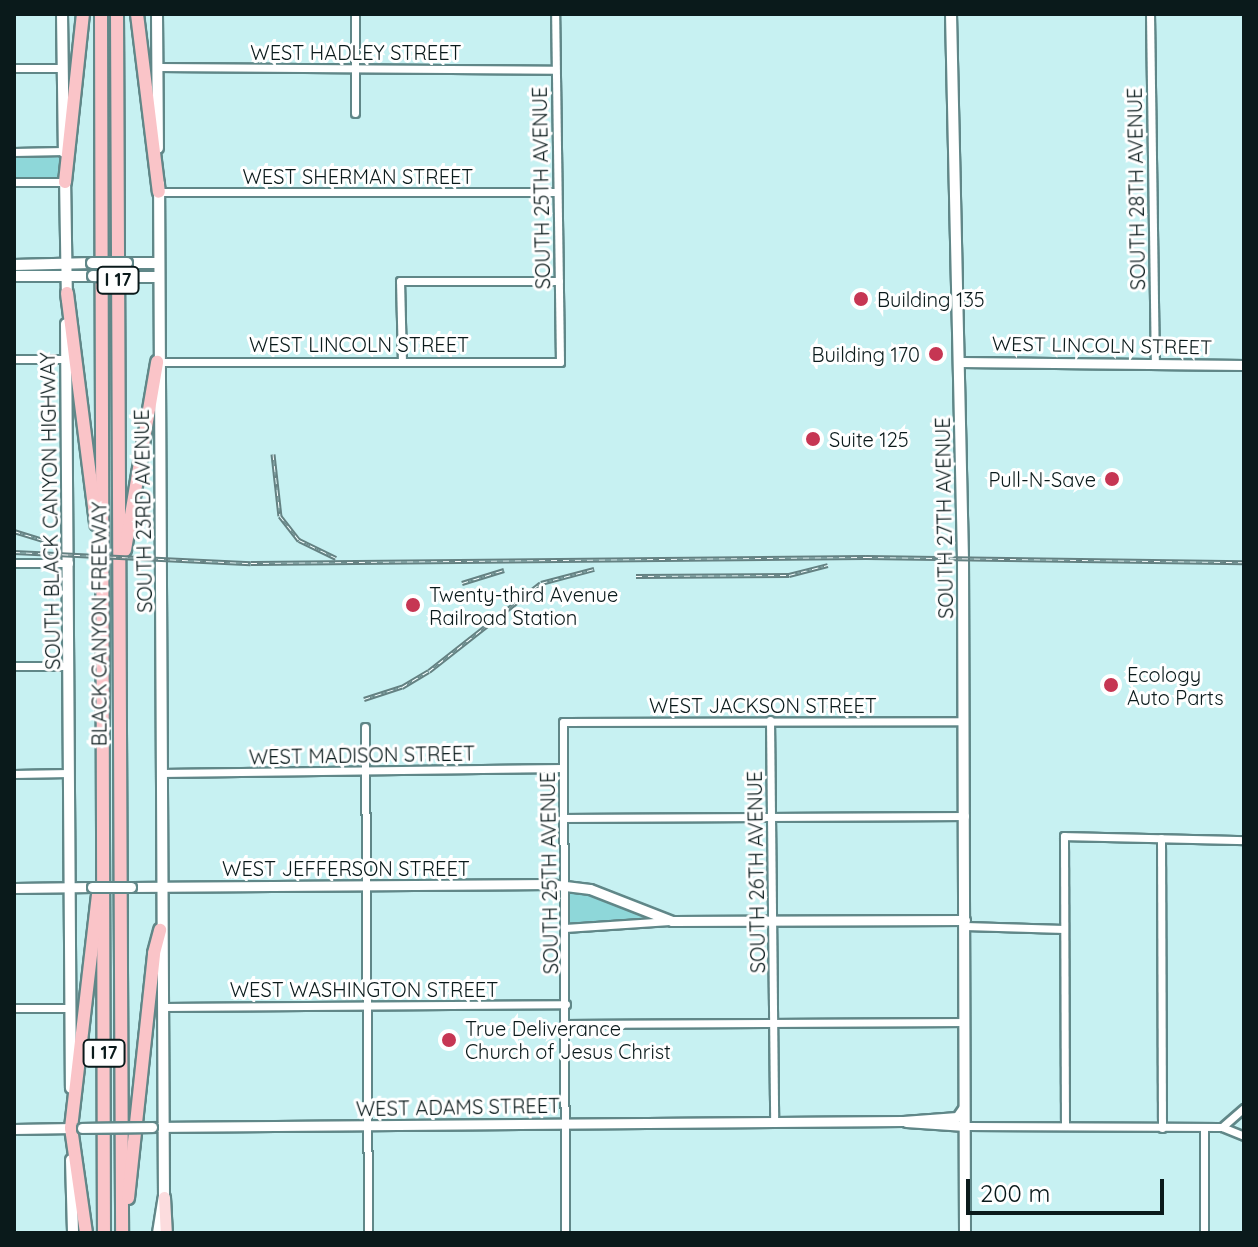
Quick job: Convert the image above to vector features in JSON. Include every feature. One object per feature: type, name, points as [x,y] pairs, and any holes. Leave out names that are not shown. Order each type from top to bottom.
[{"type":"highway","points":[[65,182],[83,14]]},
{"type":"highway","name":"BLACK CANYON FREEWAY","points":[[101,14],[104,1233]]},
{"type":"highway","name":"BLACK CANYON FREEWAY","points":[[117,14],[122,1233]]},
{"type":"highway","points":[[137,14],[159,192]]},
{"type":"highway","points":[[67,293],[103,584]]},
{"type":"highway","points":[[119,597],[157,362]]},
{"type":"highway","points":[[86,1233],[77,1128],[104,873]]},
{"type":"highway","points":[[122,1233],[160,930]]},
{"type":"main road","name":"SOUTH BLACK CANYON HIGHWAY","points":[[62,14],[67,293],[71,1008],[77,1128],[73,1233]]},
{"type":"main road","name":"SOUTH 23RD AVENUE","points":[[157,14],[160,930],[163,1007],[158,1127],[164,1197],[158,1233]]},
{"type":"main road","name":"SOUTH 27TH AVENUE","points":[[951,14],[960,362],[965,1233]]},
{"type":"main road","points":[[14,265],[159,263]]},
{"type":"main road","points":[[14,276],[159,277]]},
{"type":"main road","points":[[164,1197],[166,1233]]},
{"type":"street","points":[[355,14],[355,113]]},
{"type":"street","name":"SOUTH 25TH AVENUE","points":[[555,14],[560,362]]},
{"type":"street","name":"SOUTH 28TH AVENUE","points":[[1150,14],[1155,363]]},
{"type":"street","name":"WEST HADLEY STREET","points":[[158,67],[555,70]]},
{"type":"street","points":[[14,68],[63,68]]},
{"type":"street","points":[[14,152],[64,151]]},
{"type":"street","points":[[14,182],[65,182]]},
{"type":"street","name":"WEST SHERMAN STREET","points":[[159,192],[557,192]]},
{"type":"street","points":[[402,362],[400,281],[559,281]]},
{"type":"street","points":[[14,359],[66,359]]},
{"type":"street","name":"WEST LINCOLN STREET","points":[[157,362],[560,362]]},
{"type":"street","name":"WEST LINCOLN STREET","points":[[960,362],[1244,365]]},
{"type":"street","points":[[14,563],[69,563]]},
{"type":"street","points":[[14,666],[69,666]]},
{"type":"street","name":"SOUTH 26TH AVENUE","points":[[770,720],[774,1123]]},
{"type":"street","name":"WEST JACKSON STREET","points":[[563,722],[964,721]]},
{"type":"street","name":"SOUTH 25TH AVENUE","points":[[563,722],[567,1024],[565,1233]]},
{"type":"street","points":[[365,727],[368,1233]]},
{"type":"street","name":"WEST MADISON STREET","points":[[161,773],[563,768]]},
{"type":"street","points":[[14,774],[69,773]]},
{"type":"street","points":[[564,818],[965,816]]},
{"type":"street","points":[[1065,1126],[1064,836],[1244,840]]},
{"type":"street","points":[[1161,838],[1162,1128]]},
{"type":"street","name":"WEST JEFFERSON STREET","points":[[14,888],[565,885],[590,889],[672,921]]},
{"type":"street","name":"WEST JEFFERSON STREET","points":[[565,928],[672,921],[772,920],[965,923],[1064,929]]},
{"type":"street","name":"WEST WASHINGTON STREET","points":[[163,1007],[566,1004]]},
{"type":"street","points":[[14,1008],[71,1008]]},
{"type":"street","points":[[567,1024],[964,1022]]},
{"type":"street","name":"WEST ADAMS STREET","points":[[14,1129],[903,1121],[957,1117],[964,1107]]},
{"type":"street","points":[[1222,1127],[1244,1108]]},
{"type":"street","name":"WEST ADAMS STREET","points":[[903,1121],[965,1126],[1222,1127],[1244,1136]]},
{"type":"street","points":[[1204,1129],[1204,1233]]},
{"type":"shaded area","points":[[14,154],[59,156],[60,177],[14,180]]},
{"type":"shaded area","points":[[565,885],[579,887],[672,921],[565,928]]},
{"type":"railway","points":[[273,454],[280,516],[299,540],[336,558]]},
{"type":"railway","points":[[14,531],[59,545]]},
{"type":"railway","points":[[14,552],[251,563],[866,557],[1244,562]]},
{"type":"railway","points":[[636,576],[789,575],[828,565]]},
{"type":"railway","points":[[364,699],[402,687],[429,671],[541,583],[594,569]]},
{"type":"railway","points":[[462,583],[504,570]]},
{"type":"place","name":"Building 135","points":[[861,299]]},
{"type":"place","name":"Building 170","points":[[936,354]]},
{"type":"place","name":"Suite 125","points":[[813,439]]},
{"type":"place","name":"Pull-N-Save","points":[[1112,479]]},
{"type":"place","name":"Twenty-third Avenue Railroad Station","points":[[413,605]]},
{"type":"place","name":"Ecology Auto Parts","points":[[1111,685]]},
{"type":"place","name":"True Deliverance Church of Jesus Christ","points":[[449,1040]]}]
